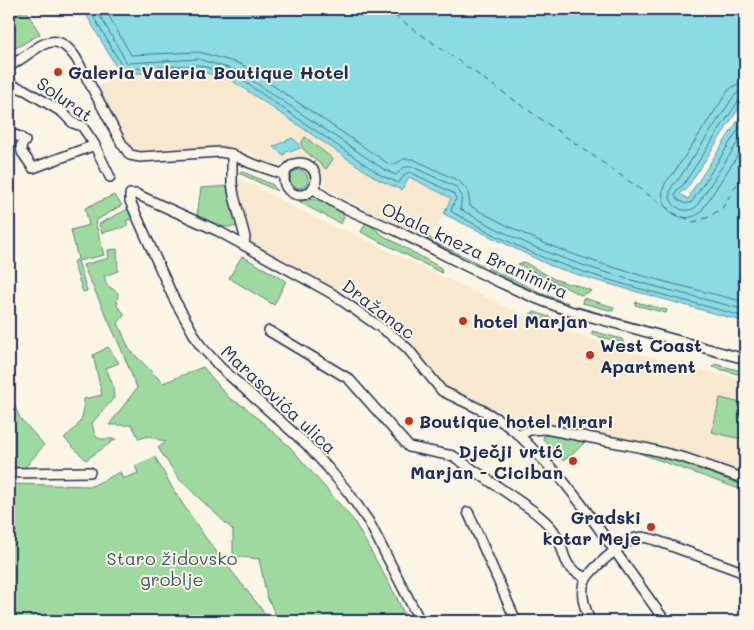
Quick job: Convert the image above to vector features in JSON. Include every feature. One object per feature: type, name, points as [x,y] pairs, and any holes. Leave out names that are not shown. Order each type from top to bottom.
[{"type":"street","points":[[9,66],[47,42],[61,42],[68,47],[76,58],[122,144],[130,154],[140,157],[220,152],[232,154],[250,163],[285,175]]},
{"type":"street","name":"Solurat","points":[[9,81],[14,86],[26,90],[62,112],[73,123],[82,126],[95,145],[110,177]]},
{"type":"street","points":[[9,133],[20,136],[25,141],[21,146],[22,152],[33,168],[95,145]]},
{"type":"street","points":[[232,154],[232,183],[245,237],[244,245]]},
{"type":"street","points":[[304,163],[313,169],[316,178],[313,188],[302,194],[294,193],[285,184],[287,170],[294,164],[304,163]]},
{"type":"street","name":"Obala kneza Branimira","points":[[313,188],[328,200],[398,231],[545,303],[578,314],[745,359]]},
{"type":"street","name":"Dražanac","points":[[130,194],[136,194],[190,218],[244,245],[331,293],[397,339],[408,349],[442,391],[484,411],[519,434],[560,477],[665,621]]},
{"type":"street","name":"Marasovića ulica","points":[[130,194],[130,201],[169,288],[200,345],[220,367],[306,444],[343,486],[369,522],[420,621]]},
{"type":"street","points":[[269,331],[349,379],[409,447],[453,456],[532,510],[555,533],[568,567],[586,578]]},
{"type":"street","points":[[519,434],[530,430],[545,429],[649,448],[685,458],[745,479]]},
{"type":"street","points":[[9,473],[90,472]]},
{"type":"street","points":[[468,512],[516,621]]},
{"type":"street","points":[[590,621],[582,595],[582,586],[586,578],[627,542],[645,537],[745,573]]},
{"type":"shaded area","points":[[197,70],[233,81],[379,180],[409,177],[451,198],[431,239],[423,233],[416,233],[362,209],[362,207],[331,191],[326,187],[317,165],[307,158],[298,156],[275,163],[267,162],[244,149],[242,151],[222,148],[152,153],[132,148],[119,129],[98,87],[122,74]]},
{"type":"shaded area","points":[[239,178],[331,226],[351,233],[538,322],[629,351],[745,381],[745,477],[575,432],[522,423],[443,386],[436,379],[410,341],[389,323],[339,290],[251,242],[236,186]]},
{"type":"green space","points":[[26,10],[40,34],[9,52],[9,18]]},
{"type":"green space","points":[[305,137],[333,159],[326,169],[302,148],[301,144]]},
{"type":"green space","points":[[295,170],[303,170],[308,175],[306,186],[295,188],[290,183],[290,175]]},
{"type":"green space","points":[[241,171],[273,185],[277,191],[239,173]]},
{"type":"green space","points":[[229,186],[239,226],[217,226],[197,215],[201,188]]},
{"type":"green space","points":[[114,195],[122,205],[95,221],[104,255],[78,261],[87,291],[83,292],[73,262],[78,259],[71,230],[89,225],[85,208]]},
{"type":"green space","points":[[312,199],[321,201],[342,213],[344,217],[341,224],[299,202]]},
{"type":"green space","points":[[130,208],[136,218],[127,220],[127,226],[102,233],[99,224]]},
{"type":"green space","points":[[366,222],[384,236],[441,268],[442,273],[361,232]]},
{"type":"green space","points":[[423,232],[436,243],[482,265],[480,268],[434,245],[421,234]]},
{"type":"green space","points":[[117,249],[118,271],[104,276],[107,285],[118,293],[117,306],[125,314],[118,323],[129,349],[163,383],[203,367],[229,398],[245,407],[290,447],[354,521],[397,598],[407,621],[279,621],[267,597],[259,559],[233,556],[233,530],[180,480],[158,448],[166,442],[149,436],[139,439],[132,425],[109,425],[137,388],[83,265],[109,258],[108,250]]},
{"type":"green space","points":[[242,256],[286,281],[274,305],[229,278]]},
{"type":"green space","points":[[524,262],[554,279],[592,291],[581,295],[518,264]]},
{"type":"green space","points":[[488,268],[568,303],[567,306],[486,270]]},
{"type":"green space","points":[[583,298],[614,307],[613,311],[582,303]]},
{"type":"green space","points":[[636,302],[667,310],[666,313],[635,305]]},
{"type":"green space","points":[[575,306],[710,344],[575,308]]},
{"type":"green space","points":[[535,312],[577,327],[576,330],[542,320],[530,314]]},
{"type":"green space","points":[[592,331],[622,339],[624,343],[592,335]]},
{"type":"green space","points":[[108,347],[119,363],[106,368],[113,386],[114,398],[92,423],[95,436],[101,439],[116,439],[86,460],[64,438],[80,422],[84,399],[102,395],[93,355]]},
{"type":"green space","points":[[715,364],[745,372],[745,376],[712,367]]},
{"type":"green space","points":[[11,398],[20,418],[44,445],[23,470],[9,469],[9,399]]},
{"type":"green space","points":[[720,398],[745,404],[745,440],[712,432]]},
{"type":"green space","points":[[550,435],[585,442],[563,461],[543,439],[544,436]]},
{"type":"green space","points":[[640,450],[677,461],[745,486],[745,491],[639,453]]},
{"type":"green space","name":"Staro židovsko groblje","points":[[155,457],[174,491],[205,537],[263,611],[266,617],[263,621],[9,621],[9,484],[92,486],[120,472],[123,479],[138,473],[135,466]]},
{"type":"water","points":[[83,9],[745,9],[745,99],[685,191],[683,190],[680,194],[688,199],[745,110],[745,322],[551,266],[444,214],[451,198],[409,177],[402,190],[379,180],[233,81],[197,70],[122,74]]},
{"type":"water","points":[[292,138],[299,144],[300,148],[290,152],[287,151],[284,155],[273,147]]},
{"type":"ferry route","points":[[385,9],[674,213],[694,222],[709,217],[723,207],[745,171]]},
{"type":"place","name":"Galeria Valeria Boutique Hotel","points":[[58,72]]},
{"type":"place","name":"hotel Marjan","points":[[463,321]]},
{"type":"place","name":"West Coast Apartment","points":[[590,355]]},
{"type":"place","name":"Boutique hotel Mirari","points":[[409,421]]},
{"type":"place","name":"Dječji vrtić Marjan - Ciciban","points":[[573,461]]},
{"type":"place","name":"Gradski kotar Meje","points":[[651,527]]}]
